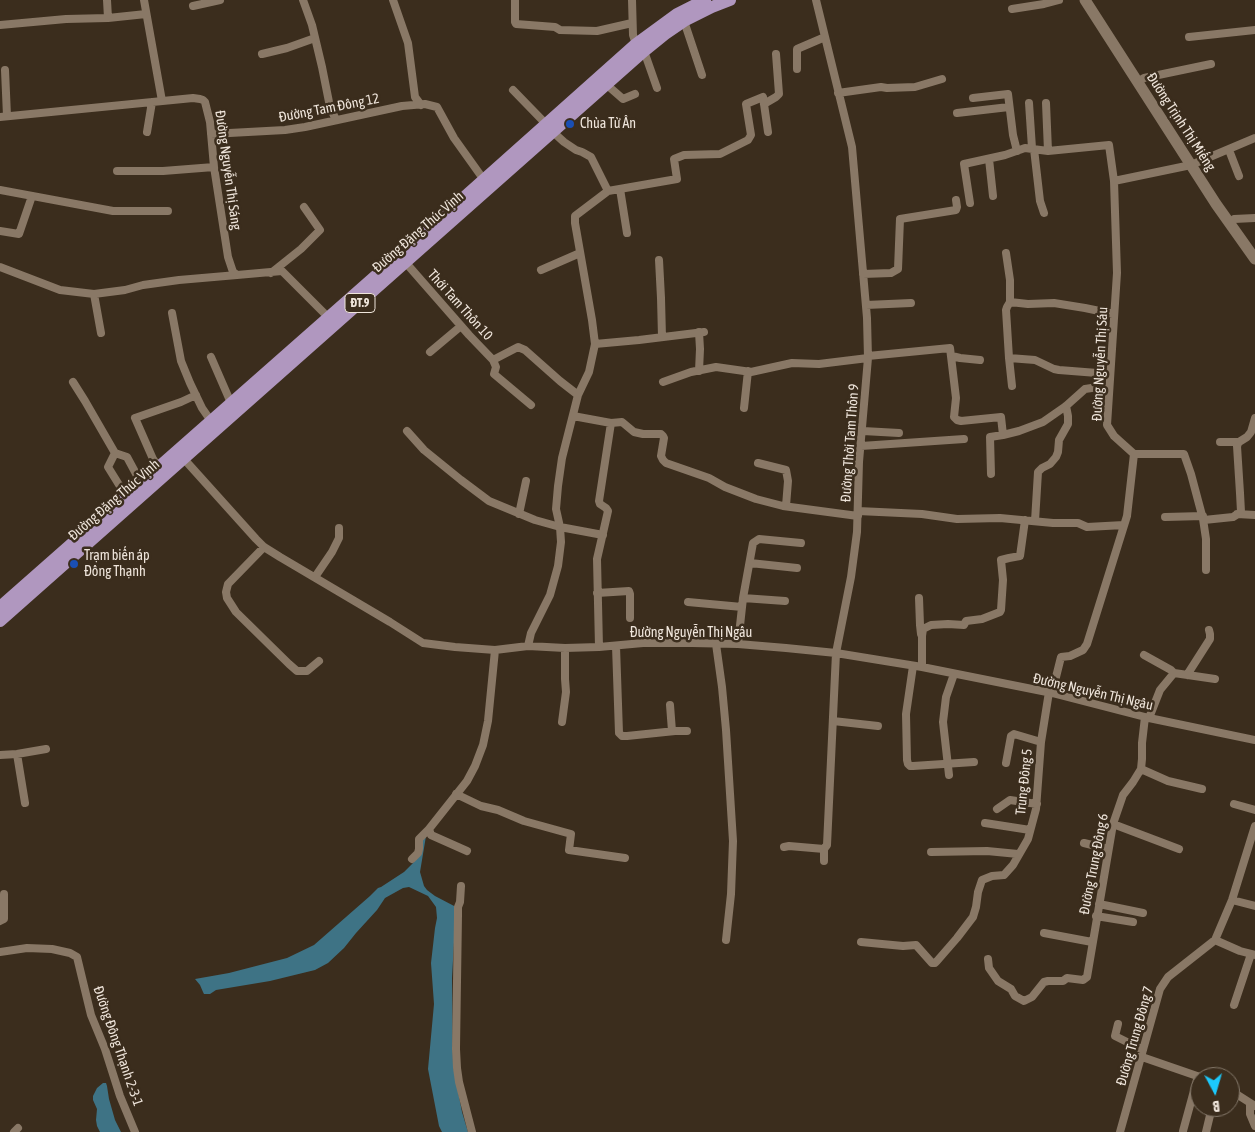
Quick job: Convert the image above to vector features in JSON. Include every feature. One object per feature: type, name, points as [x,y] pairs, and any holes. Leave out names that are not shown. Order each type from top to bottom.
[{"type":"main road","name":"Đường Đặng Thúc Vịnh","points":[[0,607],[141,482],[158,468],[181,455],[211,421],[484,180],[606,84],[663,23],[705,0]]},
{"type":"main road","name":"Đường Đặng Thúc Vịnh","points":[[0,621],[181,455],[406,263],[550,128],[640,47],[696,14],[730,0]]},
{"type":"main road","name":"Đường Trịnh Thị Miếng","points":[[1085,0],[1229,223],[1255,259]]},
{"type":"street","points":[[107,0],[108,18]]},
{"type":"street","points":[[144,0],[162,101]]},
{"type":"street","points":[[193,6],[220,0]]},
{"type":"street","points":[[303,0],[315,38],[330,107],[336,120]]},
{"type":"street","points":[[393,0],[408,43],[415,97],[421,105],[437,107],[454,138],[484,180]]},
{"type":"street","points":[[515,0],[516,24],[580,31],[597,30],[632,23]]},
{"type":"street","points":[[632,0],[633,34],[657,88]]},
{"type":"street","name":"Đường Thời Tam Thôn 9","points":[[816,0],[852,147],[866,305],[868,357],[860,446],[857,532],[851,577],[836,653],[828,836],[827,846],[824,849],[824,861]]},
{"type":"street","points":[[1012,9],[1059,0]]},
{"type":"street","points":[[0,25],[146,14]]},
{"type":"street","points":[[684,21],[702,75]]},
{"type":"street","points":[[1189,37],[1255,30]]},
{"type":"street","points":[[797,69],[797,49],[825,37]]},
{"type":"street","points":[[262,54],[315,38]]},
{"type":"street","points":[[764,104],[779,94],[776,54]]},
{"type":"street","points":[[1137,82],[1144,78],[1211,64]]},
{"type":"street","points":[[4,116],[5,70]]},
{"type":"street","points":[[838,93],[881,87],[916,87],[942,79]]},
{"type":"street","points":[[606,84],[623,99],[635,94]]},
{"type":"street","points":[[513,90],[564,142],[591,157],[608,191]]},
{"type":"street","points":[[973,98],[1008,94],[1013,134],[1018,150]]},
{"type":"street","points":[[528,646],[531,633],[550,595],[558,566],[561,542],[556,509],[562,458],[578,396],[589,372],[594,344],[592,320],[575,216],[608,191],[677,179],[674,159],[684,155],[720,154],[748,140],[751,135],[746,104],[763,97],[768,132]]},
{"type":"street","name":"Đường Nguyễn Thị Sáng","points":[[4,116],[193,98],[203,100],[210,122],[214,167],[228,257],[233,272],[237,275]]},
{"type":"street","points":[[147,132],[152,102]]},
{"type":"street","points":[[1028,102],[1040,201],[1044,213]]},
{"type":"street","points":[[970,203],[964,164],[1025,148],[1048,151],[1046,103]]},
{"type":"street","name":"Đường Tam Đông 12","points":[[211,134],[285,130],[402,106],[421,105]]},
{"type":"street","points":[[957,113],[1009,107]]},
{"type":"street","points":[[1114,181],[1191,165],[1255,138]]},
{"type":"street","name":"Đường Nguyễn Thị Sáu","points":[[1048,151],[1109,145],[1114,181],[1117,273],[1107,425],[1114,436],[1134,454]]},
{"type":"street","points":[[1229,150],[1239,176]]},
{"type":"street","points":[[988,159],[993,196]]},
{"type":"street","points":[[117,171],[162,171],[214,167]]},
{"type":"street","points":[[0,190],[113,211],[168,211]]},
{"type":"street","points":[[620,190],[627,233]]},
{"type":"street","points":[[0,231],[19,234],[32,196]]},
{"type":"street","points":[[863,274],[891,273],[898,269],[900,219],[956,210],[956,200]]},
{"type":"street","points":[[271,272],[301,249],[320,230],[304,207]]},
{"type":"street","points":[[1229,223],[1234,219],[1255,218]]},
{"type":"street","points":[[541,270],[580,253]]},
{"type":"street","points":[[1006,253],[1010,280],[1010,302],[1006,310],[1012,386]]},
{"type":"street","points":[[659,260],[662,298],[662,337]]},
{"type":"street","name":"Thới Tam Thôn 10","points":[[406,263],[493,360],[518,347],[525,350],[578,396]]},
{"type":"street","points":[[0,267],[60,290],[94,294],[179,280],[282,271],[328,317]]},
{"type":"street","points":[[94,294],[101,333]]},
{"type":"street","points":[[1010,302],[1028,304],[1054,303],[1114,314]]},
{"type":"street","points":[[866,305],[912,303]]},
{"type":"street","points":[[172,313],[182,361],[190,383],[211,421]]},
{"type":"street","points":[[430,352],[461,326]]},
{"type":"street","points":[[594,344],[701,332],[699,371]]},
{"type":"street","points":[[664,382],[716,367],[751,372],[792,363],[819,364],[950,348],[956,398],[954,417],[961,421],[1001,417],[1003,435]]},
{"type":"street","points":[[952,356],[980,360]]},
{"type":"street","points":[[211,357],[231,403]]},
{"type":"street","points":[[1009,358],[1035,360],[1059,370],[1110,374]]},
{"type":"street","points":[[493,360],[496,367],[494,374],[531,406]]},
{"type":"street","points":[[744,408],[748,371]]},
{"type":"street","points":[[73,382],[115,453],[127,457],[141,482]]},
{"type":"street","points":[[991,474],[990,437],[1019,431],[1043,422],[1066,406],[1085,389],[1109,388]]},
{"type":"street","points":[[158,468],[135,418],[196,395]]},
{"type":"street","points":[[1034,520],[1038,472],[1055,459],[1058,452],[1059,440],[1068,424],[1066,406]]},
{"type":"street","points":[[573,416],[611,423],[622,422],[634,432],[663,436],[661,456],[662,460],[666,463],[709,478],[725,487],[756,499],[786,506],[858,514],[922,514],[957,519],[1000,518],[1053,523],[1078,523],[1087,527],[1124,526]]},
{"type":"street","points":[[1220,442],[1239,442],[1247,437],[1251,432],[1255,418]]},
{"type":"street","points":[[599,647],[597,559],[608,511],[598,500],[611,423]]},
{"type":"street","points":[[407,431],[424,450],[489,501],[535,520],[603,535]]},
{"type":"street","points":[[862,431],[899,433]]},
{"type":"street","points":[[860,446],[964,440]]},
{"type":"street","points":[[1165,517],[1233,517],[1240,512],[1237,446],[1239,442]]},
{"type":"street","points":[[115,453],[108,467],[126,496]]},
{"type":"street","points":[[1050,692],[1061,657],[1070,656],[1083,650],[1087,644],[1127,516],[1134,454],[1184,454],[1192,474],[1203,518],[1206,539],[1206,570]]},
{"type":"street","name":"Đường Nguyễn Thị Ngâu","points":[[181,455],[264,546],[423,643],[495,650],[528,646],[565,648],[643,643],[738,644],[836,653],[922,667],[1050,692],[1147,718],[1255,740]]},
{"type":"street","points":[[758,463],[786,470],[788,482],[786,506]]},
{"type":"street","points":[[519,514],[526,481]]},
{"type":"street","points":[[1237,514],[1255,515]]},
{"type":"street","points":[[922,667],[923,629],[932,625],[964,625],[966,621],[982,620],[1002,610],[1003,580],[1001,560],[1020,556],[1025,520]]},
{"type":"street","points":[[314,577],[332,552],[339,538],[339,528]]},
{"type":"street","points":[[738,644],[743,598],[753,543],[759,539],[801,543]]},
{"type":"street","points":[[264,546],[228,584],[227,598],[236,612],[297,671],[307,671],[320,661]]},
{"type":"street","points":[[750,562],[797,568]]},
{"type":"street","points":[[597,593],[629,591],[630,618]]},
{"type":"street","points":[[743,598],[785,601]]},
{"type":"street","points":[[919,598],[922,636]]},
{"type":"street","points":[[688,602],[742,607]]},
{"type":"street","points":[[1187,675],[1210,639],[1209,630]]},
{"type":"street","points":[[716,644],[726,730],[733,841],[731,894],[726,940]]},
{"type":"street","points":[[616,646],[619,733],[622,736],[627,736],[687,731]]},
{"type":"street","points":[[562,722],[566,692],[564,679],[565,648]]},
{"type":"street","points":[[412,858],[418,853],[419,839],[467,781],[484,745],[495,650]]},
{"type":"street","points":[[1144,655],[1172,670],[1174,673],[1216,679]]},
{"type":"street","points":[[912,666],[906,714],[908,764],[913,766],[974,762]]},
{"type":"street","points":[[1174,673],[1160,690],[1147,718],[1142,743],[1141,769],[1168,781],[1202,790]]},
{"type":"street","points":[[949,775],[943,722],[946,697],[954,674]]},
{"type":"street","name":"Trung Đông 5","points":[[861,942],[903,946],[916,945],[932,963],[938,961],[973,917],[982,880],[992,876],[1004,875],[1013,865],[1028,839],[1036,804],[1040,742],[1050,692]]},
{"type":"street","points":[[670,705],[672,731]]},
{"type":"street","points":[[832,721],[878,726]]},
{"type":"street","points":[[1006,762],[1011,736],[1014,734],[1040,742]]},
{"type":"street","points":[[0,756],[46,749]]},
{"type":"street","points":[[17,754],[25,804]]},
{"type":"street","name":"Đường Trung Đông 6","points":[[988,959],[989,968],[998,982],[1024,1001],[1032,997],[1044,982],[1048,980],[1063,981],[1067,978],[1083,980],[1087,977],[1113,824],[1123,795],[1141,769]]},
{"type":"street","points":[[456,794],[482,806],[498,810],[524,821],[571,834],[569,850],[625,858]]},
{"type":"street","points":[[997,809],[1010,800],[1036,804]]},
{"type":"street","points":[[1234,804],[1255,810]]},
{"type":"street","points":[[985,824],[1030,830]]},
{"type":"street","points":[[1113,824],[1179,849]]},
{"type":"street","name":"Đường Trung Đông 7","points":[[1120,1132],[1160,989],[1168,977],[1215,940],[1232,900],[1255,826]]},
{"type":"street","points":[[429,829],[431,835],[467,851]]},
{"type":"street","points":[[1084,843],[1108,849]]},
{"type":"street","points":[[784,847],[824,849]]},
{"type":"street","points":[[931,852],[987,851],[1018,854]]},
{"type":"street","points":[[461,886],[458,907],[455,1024],[456,1068],[472,1132]]},
{"type":"street","points":[[0,922],[4,919],[4,894]]},
{"type":"street","points":[[1232,900],[1255,906]]},
{"type":"street","points":[[1098,904],[1143,913]]},
{"type":"street","points":[[1096,916],[1132,922]]},
{"type":"street","points":[[1044,933],[1092,942]]},
{"type":"street","points":[[1215,940],[1253,955],[1234,1005]]},
{"type":"street","name":"Đường Đông Thạnh 2-3-1","points":[[0,952],[27,948],[52,949],[70,952],[77,957],[91,1015],[135,1132]]},
{"type":"street","points":[[1118,1024],[1115,1036],[1142,1053],[1190,1072]]},
{"type":"street","points":[[1240,1095],[1252,1104],[1250,1114],[1255,1126]]},
{"type":"street","points":[[1184,1132],[1190,1110]]},
{"type":"street","points":[[1206,1132],[1210,1117]]},
{"type":"water","points":[[426,836],[420,872],[424,886],[435,896],[456,907],[452,978],[453,1065],[468,1132],[442,1132],[439,1126],[428,1069],[434,1004],[431,963],[437,918],[436,907],[428,896],[409,887],[403,888],[385,898],[344,948],[328,963],[315,970],[270,981],[216,990],[210,994],[204,994],[195,979],[229,973],[287,958],[314,945],[378,888],[404,872],[413,863],[420,851],[421,839]]},
{"type":"water","points":[[106,1083],[115,1120],[121,1132],[100,1132],[97,1126],[97,1109],[93,1096],[97,1088]]},
{"type":"place","name":"Chùa Từ Ân","points":[[570,124]]},
{"type":"place","name":"Trạm biến áp Đông Thạnh","points":[[74,564]]}]
